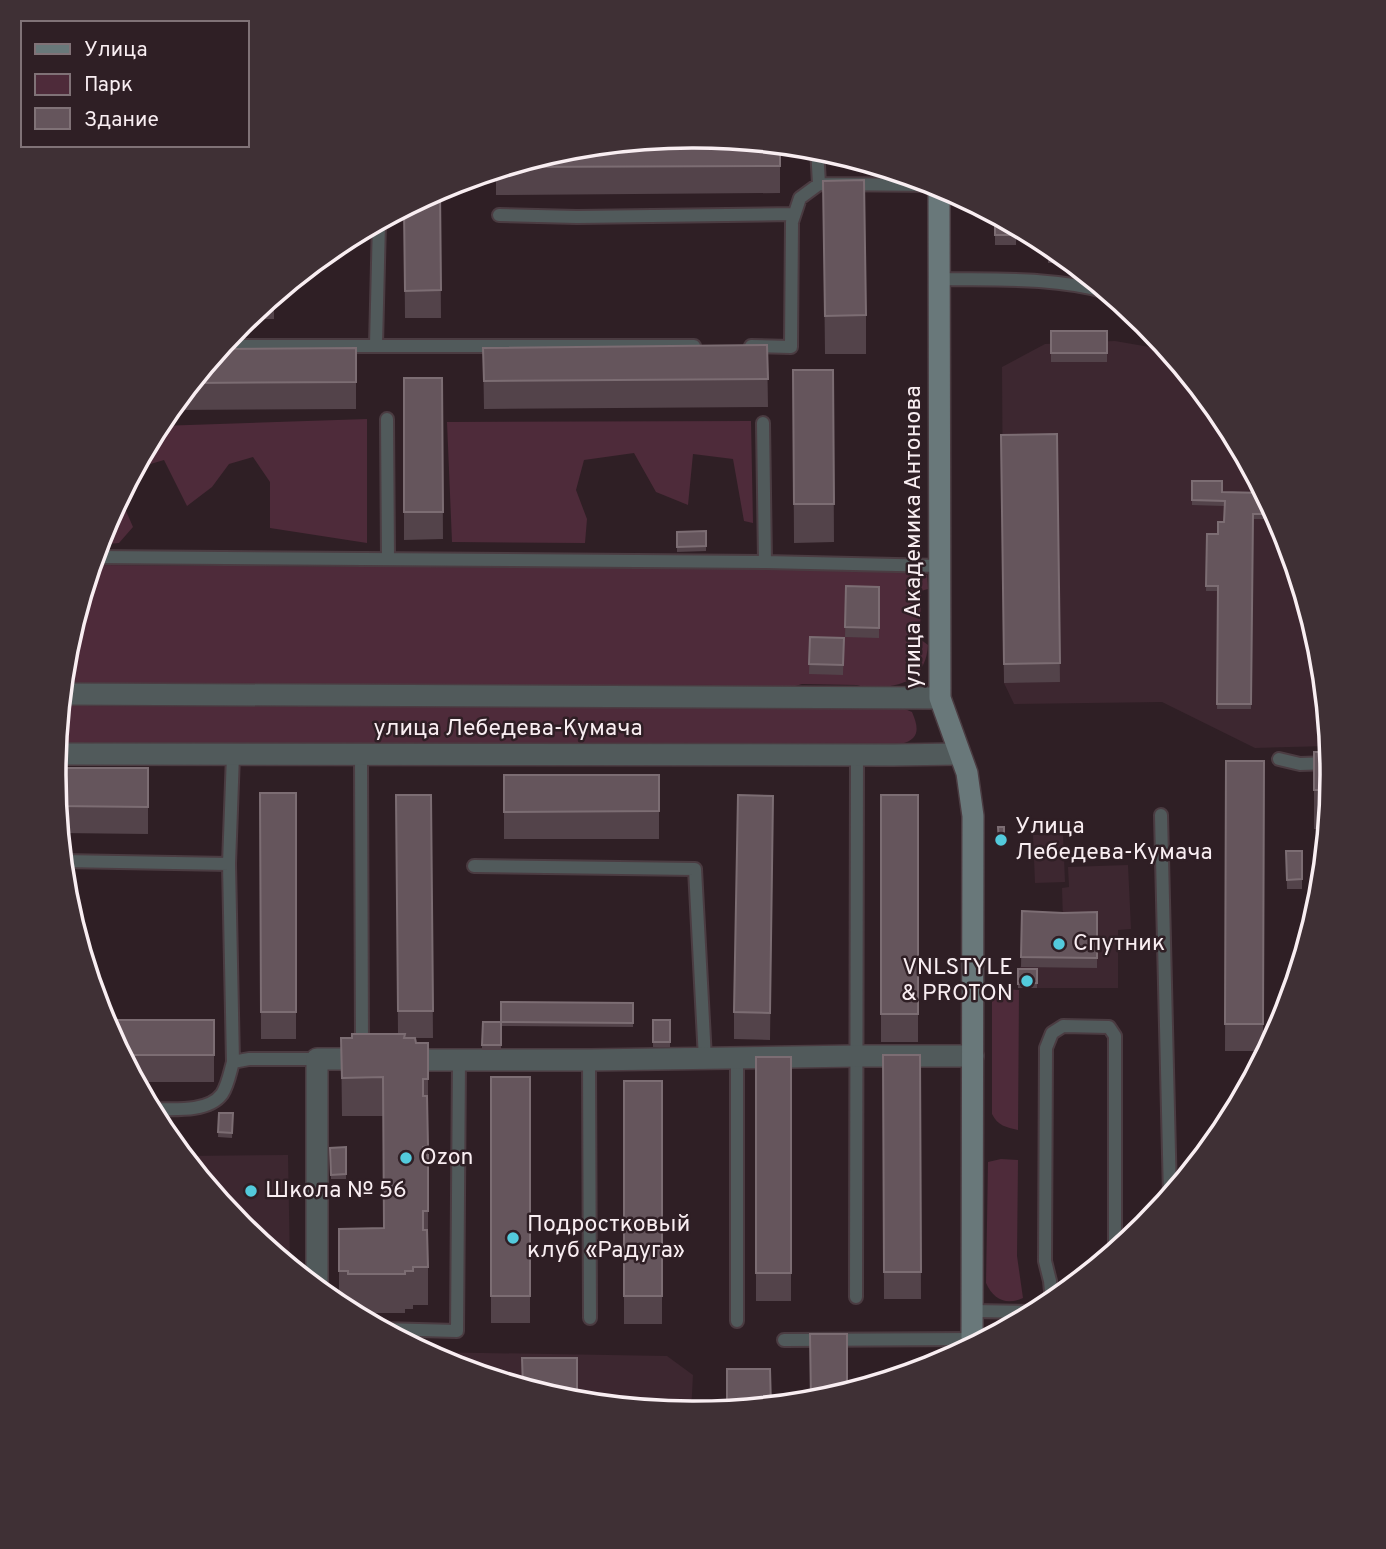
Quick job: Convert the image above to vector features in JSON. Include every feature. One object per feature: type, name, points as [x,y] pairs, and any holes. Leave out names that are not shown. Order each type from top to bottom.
[{"type":"main road","name":"улица Академика Антонова","points":[[939,199],[940,698],[967,774],[973,816],[972,1335]]},
{"type":"street","name":"улица Лебедева-Кумача","points":[[72,694],[940,698]]},
{"type":"street","name":"улица Лебедева-Кумача","points":[[67,754],[960,754]]},
{"type":"street","points":[[317,1275],[317,1059],[589,1060],[973,1056]]},
{"type":"lane","points":[[818,161],[819,184]]},
{"type":"lane","points":[[736,346],[791,346],[792,222],[800,198],[819,184],[904,185]]},
{"type":"lane","points":[[499,215],[577,217],[794,214]]},
{"type":"lane","points":[[376,345],[379,233]]},
{"type":"lane","points":[[940,279],[1082,283]]},
{"type":"lane","points":[[236,346],[708,346]]},
{"type":"lane","points":[[387,419],[388,559]]},
{"type":"lane","points":[[763,423],[765,562]]},
{"type":"lane","points":[[106,557],[765,562],[940,566]]},
{"type":"lane","points":[[163,1109],[199,1108],[220,1097],[233,1062],[229,864],[233,755]]},
{"type":"lane","points":[[361,755],[362,1059]]},
{"type":"lane","points":[[856,1297],[857,755]]},
{"type":"lane","points":[[1279,759],[1300,764],[1319,763]]},
{"type":"lane","points":[[1161,815],[1170,1181]]},
{"type":"lane","points":[[73,861],[229,864]]},
{"type":"lane","points":[[474,866],[695,869],[705,1059]]},
{"type":"lane","points":[[1051,1288],[1045,1261],[1046,1048],[1052,1033],[1063,1026],[1109,1027],[1115,1036],[1115,1238]]},
{"type":"lane","points":[[233,1062],[249,1059],[317,1059]]},
{"type":"lane","points":[[737,1059],[737,1321]]},
{"type":"lane","points":[[404,1330],[457,1331],[458,1060]]},
{"type":"lane","points":[[589,1060],[590,1318]]},
{"type":"lane","points":[[973,1311],[1014,1312]]},
{"type":"lane","points":[[784,1340],[955,1343]]},
{"type":"shaded area","points":[[1115,341],[1151,347],[1214,426],[1255,497],[1286,573],[1307,652],[1319,746],[1255,748],[1162,702],[1014,704],[1004,683],[1002,367],[1045,344]]},
{"type":"shaded area","points":[[1063,834],[1065,882],[1035,883],[1033,835]]},
{"type":"shaded area","points":[[1128,865],[1131,929],[1118,930],[1118,988],[1018,988],[1021,965],[1063,922],[1062,888],[1069,887],[1068,867]]},
{"type":"shaded area","name":"Школа № 56","points":[[288,1155],[290,1254],[250,1218],[196,1156]]},
{"type":"shaded area","points":[[452,1352],[667,1356],[693,1375],[692,1401],[652,1400],[611,1396],[531,1380]]},
{"type":"green space","points":[[367,419],[367,543],[270,528],[270,482],[253,457],[229,464],[212,487],[187,506],[164,460],[148,465],[172,426]]},
{"type":"green space","points":[[751,421],[753,523],[744,521],[733,459],[693,454],[688,505],[656,492],[634,453],[584,460],[576,490],[587,519],[585,543],[452,542],[447,422]]},
{"type":"green space","points":[[125,509],[133,527],[119,543],[111,544]]},
{"type":"green space","points":[[103,565],[916,570],[927,575],[928,589],[921,591],[920,639],[928,645],[927,655],[914,677],[899,684],[879,687],[802,684],[792,687],[73,685],[88,612]]},
{"type":"green space","points":[[71,706],[900,707],[912,712],[917,728],[912,739],[901,744],[67,746]]},
{"type":"green space","points":[[996,988],[1019,990],[1018,1130],[1000,1124],[992,1114],[992,992]]},
{"type":"green space","points":[[1001,1159],[1018,1160],[1017,1256],[1023,1298],[1011,1301],[996,1297],[986,1283],[988,1162]]},
{"type":"building","points":[[693,148],[780,154],[780,166],[540,167],[611,153]]},
{"type":"building","points":[[864,180],[866,315],[825,316],[823,181]]},
{"type":"building","points":[[440,202],[441,290],[405,291],[404,219]]},
{"type":"building","points":[[995,226],[1011,235],[995,235]]},
{"type":"building","points":[[1051,331],[1107,331],[1107,353],[1051,353]]},
{"type":"building","points":[[767,345],[768,379],[484,381],[483,348]]},
{"type":"building","points":[[356,348],[356,382],[204,383],[233,349]]},
{"type":"building","points":[[793,370],[833,370],[834,504],[794,504]]},
{"type":"building","points":[[404,378],[442,378],[443,512],[404,512]]},
{"type":"building","points":[[1057,434],[1060,663],[1004,664],[1001,435]]},
{"type":"building","points":[[1192,481],[1222,481],[1222,492],[1253,493],[1263,514],[1253,514],[1251,704],[1217,704],[1218,586],[1206,586],[1207,534],[1218,534],[1218,522],[1224,522],[1225,501],[1192,500]]},
{"type":"building","points":[[706,531],[706,546],[677,547],[677,532]]},
{"type":"building","points":[[846,586],[879,587],[879,628],[845,627]]},
{"type":"building","points":[[810,637],[844,638],[843,665],[809,664]]},
{"type":"building","points":[[1314,752],[1319,752],[1319,790],[1314,790]]},
{"type":"building","points":[[1226,761],[1264,761],[1263,1024],[1225,1024]]},
{"type":"building","points":[[66,768],[148,768],[148,807],[68,806]]},
{"type":"building","points":[[504,775],[659,775],[659,811],[504,812]]},
{"type":"building","points":[[260,793],[296,793],[296,1012],[261,1012]]},
{"type":"building","points":[[396,795],[431,795],[433,1011],[398,1011]]},
{"type":"building","points":[[738,795],[773,796],[770,1013],[734,1012]]},
{"type":"building","points":[[881,795],[918,795],[918,1014],[881,1014]]},
{"type":"building","name":"Улица Лебедева-Кумача","points":[[998,827],[1004,827],[1004,842],[999,843]]},
{"type":"building","points":[[1286,851],[1302,851],[1302,879],[1287,880]]},
{"type":"building","name":"Спутник","points":[[1022,911],[1097,912],[1097,958],[1021,957]]},
{"type":"building","name":"VNLSTYLE & PROTON","points":[[1018,969],[1037,969],[1037,983],[1018,984]]},
{"type":"building","points":[[501,1002],[633,1003],[633,1023],[501,1022]]},
{"type":"building","points":[[117,1020],[214,1020],[214,1055],[133,1055]]},
{"type":"building","points":[[653,1020],[670,1020],[670,1042],[653,1042]]},
{"type":"building","points":[[483,1022],[501,1022],[501,1045],[482,1045]]},
{"type":"building","points":[[352,1034],[405,1034],[404,1038],[415,1038],[416,1043],[428,1043],[428,1079],[423,1079],[423,1096],[427,1096],[428,1146],[423,1147],[423,1155],[428,1155],[428,1211],[423,1211],[423,1230],[427,1230],[428,1267],[413,1267],[413,1271],[405,1271],[405,1274],[348,1274],[348,1271],[339,1271],[339,1229],[384,1228],[383,1077],[342,1078],[341,1038],[352,1038]]},
{"type":"building","points":[[883,1055],[920,1055],[921,1272],[884,1272]]},
{"type":"building","points":[[756,1057],[791,1057],[791,1273],[756,1273]]},
{"type":"building","points":[[491,1077],[530,1077],[530,1296],[491,1296]]},
{"type":"building","points":[[624,1081],[662,1081],[662,1296],[624,1296]]},
{"type":"building","points":[[219,1113],[233,1113],[232,1133],[218,1132]]},
{"type":"building","points":[[346,1147],[346,1174],[331,1175],[330,1148]]},
{"type":"building","points":[[810,1334],[847,1334],[847,1382],[811,1390]]},
{"type":"building","points":[[522,1358],[577,1358],[577,1390],[523,1377]]},
{"type":"building","points":[[727,1369],[770,1369],[771,1396],[727,1400]]},
{"type":"place","name":"Улица Лебедева-Кумача","points":[[1001,840]]},
{"type":"place","name":"Спутник","points":[[1059,944]]},
{"type":"place","name":"VNLSTYLE & PROTON","points":[[1027,981]]},
{"type":"place","name":"Ozon","points":[[406,1158]]},
{"type":"place","name":"Школа № 56","points":[[251,1191]]},
{"type":"place","name":"Подростковый клуб «Радуга»","points":[[513,1238]]}]
